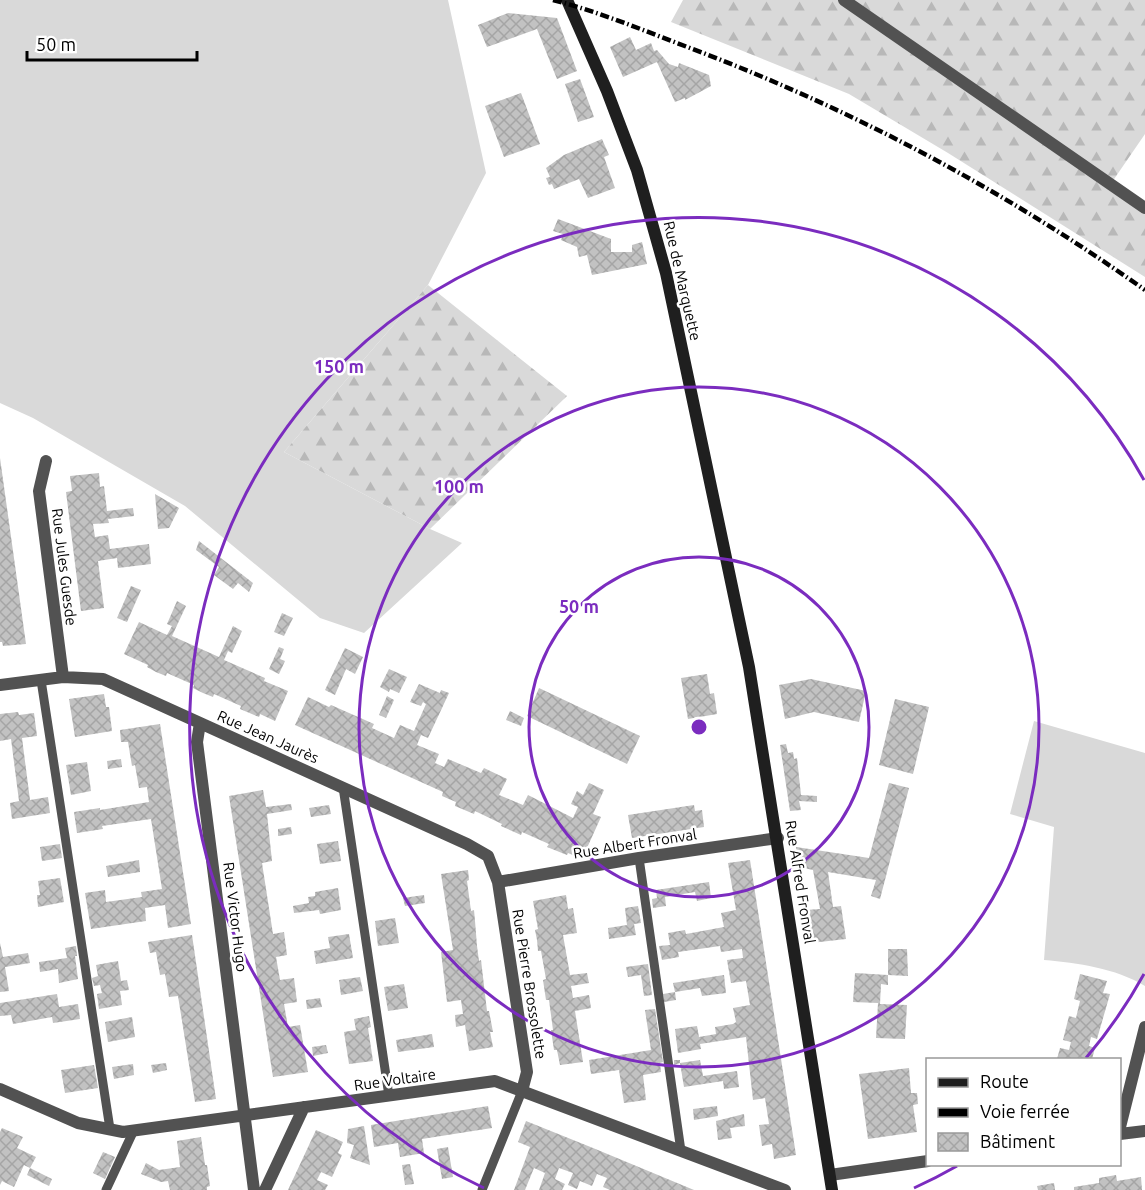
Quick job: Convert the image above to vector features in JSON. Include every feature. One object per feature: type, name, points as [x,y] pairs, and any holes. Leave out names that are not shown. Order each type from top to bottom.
[{"type":"street","name":"Rue de Marquette","points":[[567,0],[607,92],[651,214],[666,273],[732,580]]},
{"type":"street","points":[[844,0],[1145,208]]},
{"type":"street","name":"Rue Jules Guesde","points":[[46,460],[39,491],[63,677]]},
{"type":"street","name":"Rue Alfred Fronval","points":[[732,580],[778,838],[832,1190]]},
{"type":"street","name":"Rue Jean Jaurès","points":[[0,685],[63,677],[103,679],[467,844],[488,856],[498,882]]},
{"type":"street","name":"Rue Victor Hugo","points":[[200,723],[197,742],[254,1190]]},
{"type":"street","name":"Rue Albert Fronval","points":[[498,882],[639,858],[778,838]]},
{"type":"street","name":"Rue Pierre Brossolette","points":[[498,882],[527,1072],[522,1091]]},
{"type":"street","points":[[1121,1119],[1145,1027]]},
{"type":"street","name":"Rue Voltaire","points":[[0,1089],[78,1123],[123,1132],[495,1081],[785,1190]]},
{"type":"street","points":[[265,1190],[304,1107]]},
{"type":"street","points":[[1121,1134],[1145,1131]]},
{"type":"street","points":[[830,1174],[926,1161]]},
{"type":"lane","points":[[40,680],[110,1129]]},
{"type":"lane","points":[[342,787],[389,1096]]},
{"type":"lane","points":[[639,858],[681,1151]]},
{"type":"lane","points":[[482,1190],[522,1091]]},
{"type":"lane","points":[[106,1190],[134,1130]]},
{"type":"green space","points":[[0,0],[448,0],[486,173],[428,285],[284,452],[430,529],[462,543],[364,633],[320,618],[185,506],[33,418],[0,403]]},
{"type":"green space","points":[[683,0],[1145,0],[1145,134],[1110,185],[1145,213],[1145,277],[948,153],[849,94],[671,22]]},
{"type":"green space","points":[[428,285],[567,396],[430,529],[284,452]]},
{"type":"green space","points":[[1034,721],[1145,753],[1145,986],[1109,971],[1044,960],[1054,827],[1010,814]]},
{"type":"building","points":[[508,13],[557,18],[577,71],[557,79],[537,29],[487,47],[478,25]]},
{"type":"building","points":[[630,37],[636,50],[651,43],[654,51],[657,50],[669,64],[678,67],[679,63],[709,75],[711,86],[685,100],[685,98],[675,102],[657,62],[623,77],[610,47]]},
{"type":"building","points":[[580,79],[594,117],[578,122],[565,84]]},
{"type":"building","points":[[521,93],[540,144],[504,157],[485,106]]},
{"type":"building","points":[[602,139],[609,155],[604,157],[615,188],[588,198],[579,179],[554,189],[552,184],[549,185],[546,178],[550,177],[546,168],[564,155]]},
{"type":"building","points":[[558,219],[611,239],[611,252],[632,252],[632,245],[642,242],[647,264],[592,275],[587,255],[579,257],[577,247],[561,240],[563,234],[553,231]]},
{"type":"building","points":[[0,458],[26,644],[3,646],[0,642]]},
{"type":"building","points":[[99,473],[100,487],[104,486],[107,511],[133,508],[134,516],[108,519],[109,523],[93,524],[95,537],[108,535],[110,549],[149,544],[151,564],[118,568],[117,558],[98,561],[104,608],[81,611],[66,492],[72,491],[70,476]]},
{"type":"building","points":[[155,494],[179,508],[169,528],[158,529]]},
{"type":"building","points":[[199,541],[253,583],[249,592],[238,583],[233,589],[214,575],[219,567],[196,550]]},
{"type":"building","points":[[131,586],[141,590],[127,622],[117,618]]},
{"type":"building","points":[[177,601],[186,606],[172,636],[219,657],[233,626],[242,631],[232,653],[228,651],[224,660],[288,691],[275,721],[240,709],[241,706],[214,694],[213,697],[203,693],[193,688],[194,685],[167,673],[166,676],[156,672],[147,667],[148,665],[124,654],[139,622],[167,635],[172,626],[167,624]]},
{"type":"building","points":[[282,613],[293,618],[284,636],[274,632]]},
{"type":"building","points":[[279,647],[284,649],[280,659],[285,661],[279,674],[269,669]]},
{"type":"building","points":[[345,648],[363,657],[355,674],[346,669],[335,695],[325,690]]},
{"type":"building","points":[[389,669],[407,677],[399,693],[390,689],[389,692],[380,687]]},
{"type":"building","points":[[707,674],[710,694],[714,693],[717,714],[688,719],[681,678]]},
{"type":"building","points":[[811,679],[866,691],[859,722],[814,712],[785,719],[779,685]]},
{"type":"building","points":[[419,684],[440,693],[441,690],[449,693],[428,738],[421,735],[417,745],[439,754],[435,763],[444,767],[448,759],[481,773],[484,768],[507,779],[499,795],[523,805],[528,795],[573,818],[578,807],[571,804],[577,791],[583,795],[589,783],[604,790],[593,814],[601,817],[582,859],[547,847],[549,844],[522,832],[521,835],[475,811],[474,814],[455,806],[456,802],[442,796],[443,792],[295,725],[308,697],[374,724],[372,728],[394,738],[400,725],[414,731],[426,704],[423,702],[421,706],[410,702]]},
{"type":"building","points":[[539,688],[640,736],[627,764],[527,716]]},
{"type":"building","points":[[104,694],[106,707],[109,707],[112,731],[75,737],[69,699]]},
{"type":"building","points":[[387,696],[394,700],[386,718],[379,715]]},
{"type":"building","points":[[895,699],[929,707],[913,774],[879,765]]},
{"type":"building","points":[[510,711],[524,718],[521,726],[506,720]]},
{"type":"building","points":[[18,712],[19,715],[34,713],[37,736],[22,738],[30,800],[48,797],[50,813],[12,819],[10,803],[19,801],[11,739],[0,741],[0,714]]},
{"type":"building","points":[[160,724],[191,924],[168,928],[165,905],[145,908],[146,921],[91,929],[85,893],[105,890],[106,902],[142,897],[141,892],[162,889],[151,819],[102,826],[103,829],[77,833],[74,812],[149,802],[147,787],[139,788],[128,742],[121,742],[120,730]]},
{"type":"building","points":[[786,744],[788,753],[793,752],[794,759],[797,758],[801,795],[817,796],[817,802],[799,801],[801,810],[790,811],[780,745]]},
{"type":"building","points":[[121,759],[122,767],[108,769],[107,761]]},
{"type":"building","points":[[87,762],[91,791],[71,795],[66,765]]},
{"type":"building","points":[[889,783],[909,788],[880,899],[871,896],[876,880],[828,872],[833,907],[841,906],[846,939],[811,943],[805,910],[820,909],[813,870],[799,867],[796,847],[869,858]]},
{"type":"building","points":[[263,790],[266,807],[291,804],[292,810],[267,814],[272,861],[262,863],[273,934],[284,932],[287,955],[276,957],[280,980],[294,978],[297,1002],[284,1004],[288,1027],[300,1025],[308,1072],[273,1077],[229,796]]},
{"type":"building","points":[[329,805],[331,814],[311,817],[309,808]]},
{"type":"building","points":[[694,805],[695,811],[702,810],[704,827],[632,838],[628,815]]},
{"type":"building","points":[[291,827],[292,834],[278,836],[278,829]]},
{"type":"building","points":[[338,841],[341,861],[320,864],[317,844]]},
{"type":"building","points":[[60,844],[62,858],[42,861],[40,847]]},
{"type":"building","points":[[139,860],[140,872],[108,877],[106,866]]},
{"type":"building","points":[[750,860],[796,1155],[774,1159],[772,1144],[762,1146],[759,1125],[769,1124],[765,1098],[753,1100],[746,1037],[700,1044],[701,1049],[678,1053],[675,1029],[697,1026],[699,1037],[716,1034],[715,1027],[736,1022],[733,1008],[750,1005],[746,981],[731,983],[727,960],[743,958],[742,949],[721,952],[720,946],[678,952],[679,957],[662,960],[659,946],[670,945],[668,933],[685,930],[686,934],[724,927],[721,913],[736,910],[728,863]]},
{"type":"building","points":[[468,870],[469,880],[467,881],[471,911],[474,910],[479,961],[481,960],[487,1011],[489,1011],[493,1032],[490,1032],[493,1047],[469,1051],[465,1025],[456,1027],[455,1015],[463,1014],[461,1000],[447,1002],[441,952],[453,950],[441,874]]},
{"type":"building","points":[[60,878],[64,902],[38,907],[37,895],[40,895],[38,881]]},
{"type":"building","points":[[709,882],[711,898],[697,901],[695,892],[665,897],[666,906],[653,908],[652,899],[657,898],[656,890]]},
{"type":"building","points":[[338,888],[341,910],[320,914],[319,910],[294,913],[293,906],[309,903],[308,897],[315,896],[315,892]]},
{"type":"building","points":[[424,895],[425,903],[405,906],[403,898]]},
{"type":"building","points":[[566,895],[568,909],[573,908],[577,933],[563,935],[570,975],[587,973],[589,983],[571,986],[573,998],[589,995],[591,1008],[575,1011],[583,1062],[560,1065],[557,1050],[554,1050],[549,1000],[546,1000],[543,980],[546,979],[535,930],[538,929],[533,901]]},
{"type":"building","points":[[638,906],[641,923],[634,924],[636,935],[609,939],[608,928],[627,925],[625,908]]},
{"type":"building","points":[[395,918],[399,943],[378,946],[375,921]]},
{"type":"building","points":[[349,934],[353,958],[316,964],[314,951],[330,948],[328,937]]},
{"type":"building","points":[[192,935],[216,1099],[195,1102],[178,996],[169,997],[165,974],[160,975],[156,952],[150,953],[148,942]]},
{"type":"building","points":[[0,943],[3,957],[28,953],[30,963],[5,967],[9,991],[0,992]]},
{"type":"building","points":[[76,946],[78,979],[59,983],[58,969],[40,972],[39,962],[67,958],[65,948]]},
{"type":"building","points":[[888,949],[907,949],[908,976],[888,975]]},
{"type":"building","points":[[118,961],[121,981],[127,980],[129,990],[120,991],[122,1005],[99,1009],[97,994],[102,993],[100,985],[94,986],[92,978],[98,976],[96,965]]},
{"type":"building","points":[[648,964],[652,995],[644,996],[641,975],[628,977],[626,967]]},
{"type":"building","points":[[855,973],[888,975],[888,985],[881,984],[880,1004],[907,1005],[905,1039],[876,1038],[878,1003],[853,1002]]},
{"type":"building","points":[[1080,974],[1107,981],[1103,993],[1110,994],[1097,1039],[1091,1037],[1089,1046],[1095,1048],[1092,1058],[1057,1058],[1060,1048],[1069,1050],[1071,1042],[1063,1040],[1069,1016],[1076,1018],[1080,1001],[1074,999]]},
{"type":"building","points":[[724,975],[726,993],[702,996],[700,988],[675,992],[673,983]]},
{"type":"building","points":[[360,977],[363,991],[341,995],[339,980]]},
{"type":"building","points":[[404,984],[408,1008],[388,1011],[384,987]]},
{"type":"building","points":[[675,992],[676,1000],[664,1002],[663,994]]},
{"type":"building","points":[[57,994],[59,1007],[78,1004],[80,1019],[53,1023],[52,1017],[13,1024],[11,1015],[0,1016],[0,1003]]},
{"type":"building","points":[[320,998],[322,1007],[307,1009],[306,1000]]},
{"type":"building","points":[[655,1009],[663,1062],[660,1063],[661,1072],[643,1075],[646,1100],[624,1103],[619,1070],[591,1074],[589,1060],[651,1050],[645,1010]]},
{"type":"building","points":[[369,1016],[371,1027],[368,1028],[373,1061],[349,1064],[344,1032],[356,1030],[354,1019]]},
{"type":"building","points":[[132,1017],[135,1037],[108,1042],[105,1022]]},
{"type":"building","points":[[432,1034],[434,1047],[398,1052],[396,1040]]},
{"type":"building","points":[[326,1045],[328,1053],[313,1056],[312,1047]]},
{"type":"building","points":[[674,1060],[680,1060],[680,1063],[674,1065]]},
{"type":"building","points":[[700,1060],[703,1076],[737,1071],[739,1087],[724,1089],[723,1081],[684,1087],[680,1063]]},
{"type":"building","points":[[166,1063],[167,1070],[153,1073],[151,1065]]},
{"type":"building","points":[[133,1064],[134,1075],[114,1079],[112,1067]]},
{"type":"building","points":[[94,1065],[98,1088],[65,1093],[61,1070]]},
{"type":"building","points":[[909,1068],[911,1093],[917,1093],[918,1104],[913,1105],[917,1132],[868,1139],[859,1074]]},
{"type":"building","points":[[488,1106],[492,1128],[422,1139],[424,1153],[400,1157],[398,1143],[374,1147],[371,1125]]},
{"type":"building","points":[[717,1106],[718,1116],[694,1120],[693,1109]]},
{"type":"building","points":[[744,1114],[745,1126],[730,1128],[732,1138],[718,1140],[716,1121]]},
{"type":"building","points":[[526,1121],[694,1190],[610,1190],[603,1187],[607,1178],[597,1174],[592,1186],[580,1181],[577,1189],[568,1185],[573,1173],[559,1168],[555,1179],[565,1184],[562,1190],[539,1190],[545,1173],[534,1168],[525,1190],[514,1190],[530,1147],[518,1142]]},
{"type":"building","points":[[364,1126],[370,1165],[350,1158],[354,1145],[347,1143],[348,1129]]},
{"type":"building","points":[[2,1128],[23,1137],[17,1148],[36,1157],[30,1168],[24,1165],[14,1187],[2,1181],[0,1185],[0,1132]]},
{"type":"building","points":[[316,1130],[343,1142],[338,1153],[342,1155],[332,1177],[321,1172],[317,1180],[328,1185],[325,1190],[288,1190]]},
{"type":"building","points":[[201,1137],[210,1186],[207,1190],[170,1190],[168,1181],[161,1182],[141,1174],[146,1163],[159,1170],[180,1167],[177,1141]]},
{"type":"building","points":[[448,1147],[453,1177],[442,1179],[437,1149]]},
{"type":"building","points":[[103,1152],[115,1157],[105,1179],[93,1173]]},
{"type":"building","points":[[410,1164],[414,1184],[405,1185],[402,1165]]},
{"type":"building","points":[[30,1168],[52,1179],[49,1186],[27,1175]]},
{"type":"building","points":[[1116,1175],[1117,1181],[1141,1177],[1142,1190],[1074,1190],[1074,1187],[1099,1183],[1099,1178]]},
{"type":"building","points":[[1054,1183],[1055,1190],[1038,1190],[1037,1186]]},
{"type":"railway","points":[[553,0],[622,22],[750,72],[868,125],[982,186],[1092,253],[1145,290]]}]
